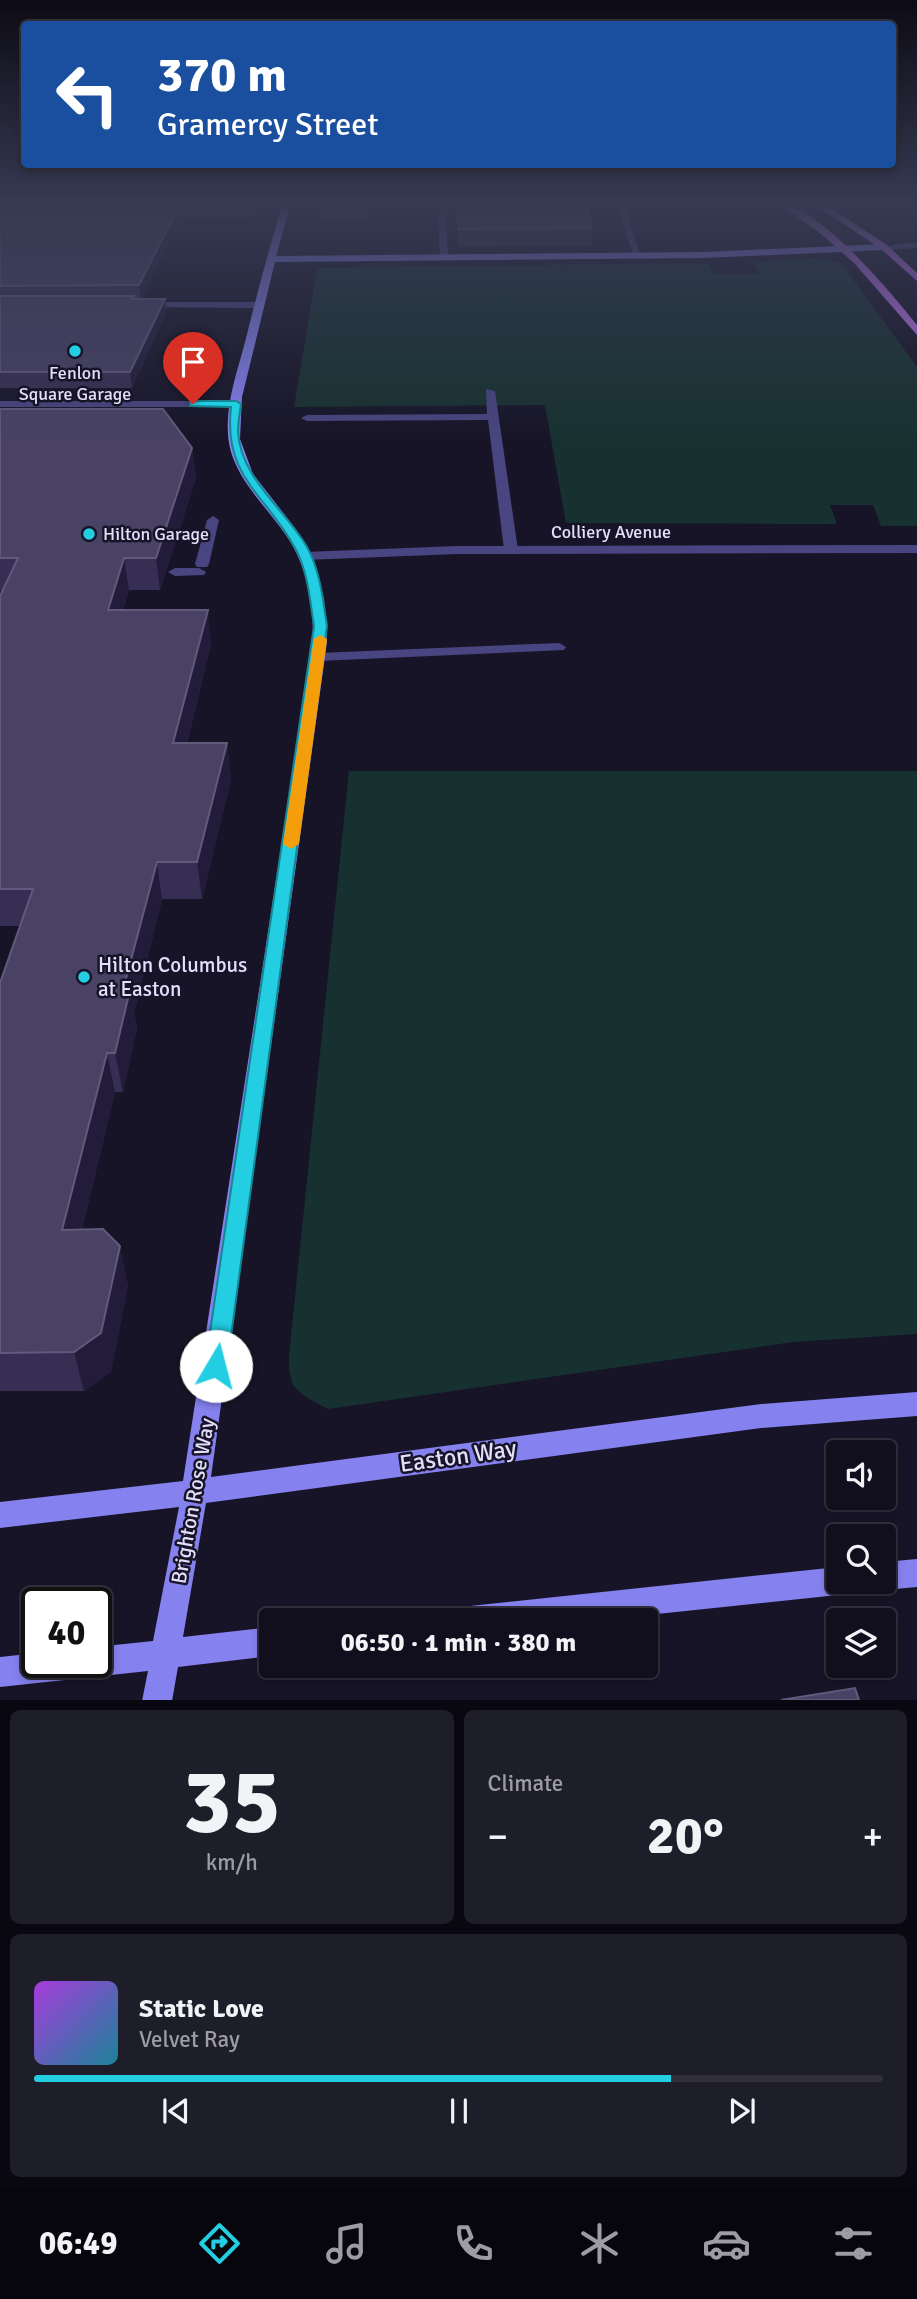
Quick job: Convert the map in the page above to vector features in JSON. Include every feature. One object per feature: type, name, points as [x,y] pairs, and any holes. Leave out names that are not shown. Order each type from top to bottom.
[{"type":"main road","points":[[881,283],[917,332]]},
{"type":"street","name":"Brighton Rose Way","points":[[157,1700],[197,1492],[321,626],[305,556],[291,531],[244,471],[234,440],[236,404],[264,283]]},
{"type":"street","points":[[133,305],[152,309],[259,305]]},
{"type":"street","points":[[490,391],[512,550]]},
{"type":"street","points":[[0,404],[236,404]]},
{"type":"street","points":[[307,418],[494,417]]},
{"type":"street","points":[[175,572],[200,568],[213,520]]},
{"type":"street","name":"Colliery Avenue","points":[[305,556],[512,550],[917,549]]},
{"type":"street","points":[[318,657],[559,647]]},
{"type":"street","name":"Easton Way","points":[[0,1515],[197,1492],[761,1416],[917,1404]]},
{"type":"street","points":[[896,1575],[917,1573]]},
{"type":"street","points":[[583,1608],[826,1582]]},
{"type":"street","points":[[112,1660],[259,1643]]},
{"type":"street","points":[[0,1672],[21,1670]]},
{"type":"green space","points":[[314,283],[856,283],[917,367],[917,526],[881,526],[873,505],[830,505],[837,524],[566,523],[545,405],[294,407]]},
{"type":"green space","points":[[349,771],[917,771],[917,1334],[793,1342],[328,1409],[297,1390],[290,1377],[289,1355]]},
{"type":"building","points":[[0,283],[140,283],[139,285],[0,286]]},
{"type":"building","name":"Fenlon Square Garage","points":[[0,296],[134,296],[132,299],[165,299],[130,372],[0,372]]},
{"type":"building","name":"Hilton Columbus at Easton","points":[[0,409],[163,409],[192,448],[156,558],[124,558],[108,610],[208,610],[173,743],[227,743],[197,862],[157,862],[123,990],[130,990],[115,1053],[107,1053],[62,1230],[103,1229],[120,1246],[101,1333],[74,1352],[0,1353],[0,983],[33,889],[0,889],[0,596],[18,558],[0,558]]},
{"type":"building","points":[[855,1688],[859,1700],[781,1700]]},
{"type":"slow traffic","points":[[291,844],[320,639]]},
{"type":"place","name":"Fenlon Square Garage","points":[[75,351]]},
{"type":"place","name":"Hilton Garage","points":[[89,534]]},
{"type":"place","name":"Hilton Columbus at Easton","points":[[84,977]]},
{"type":"route","points":[[193,404],[236,404],[233,432],[240,461],[251,481],[291,531],[301,548],[310,568],[321,626],[216,1366]]}]
